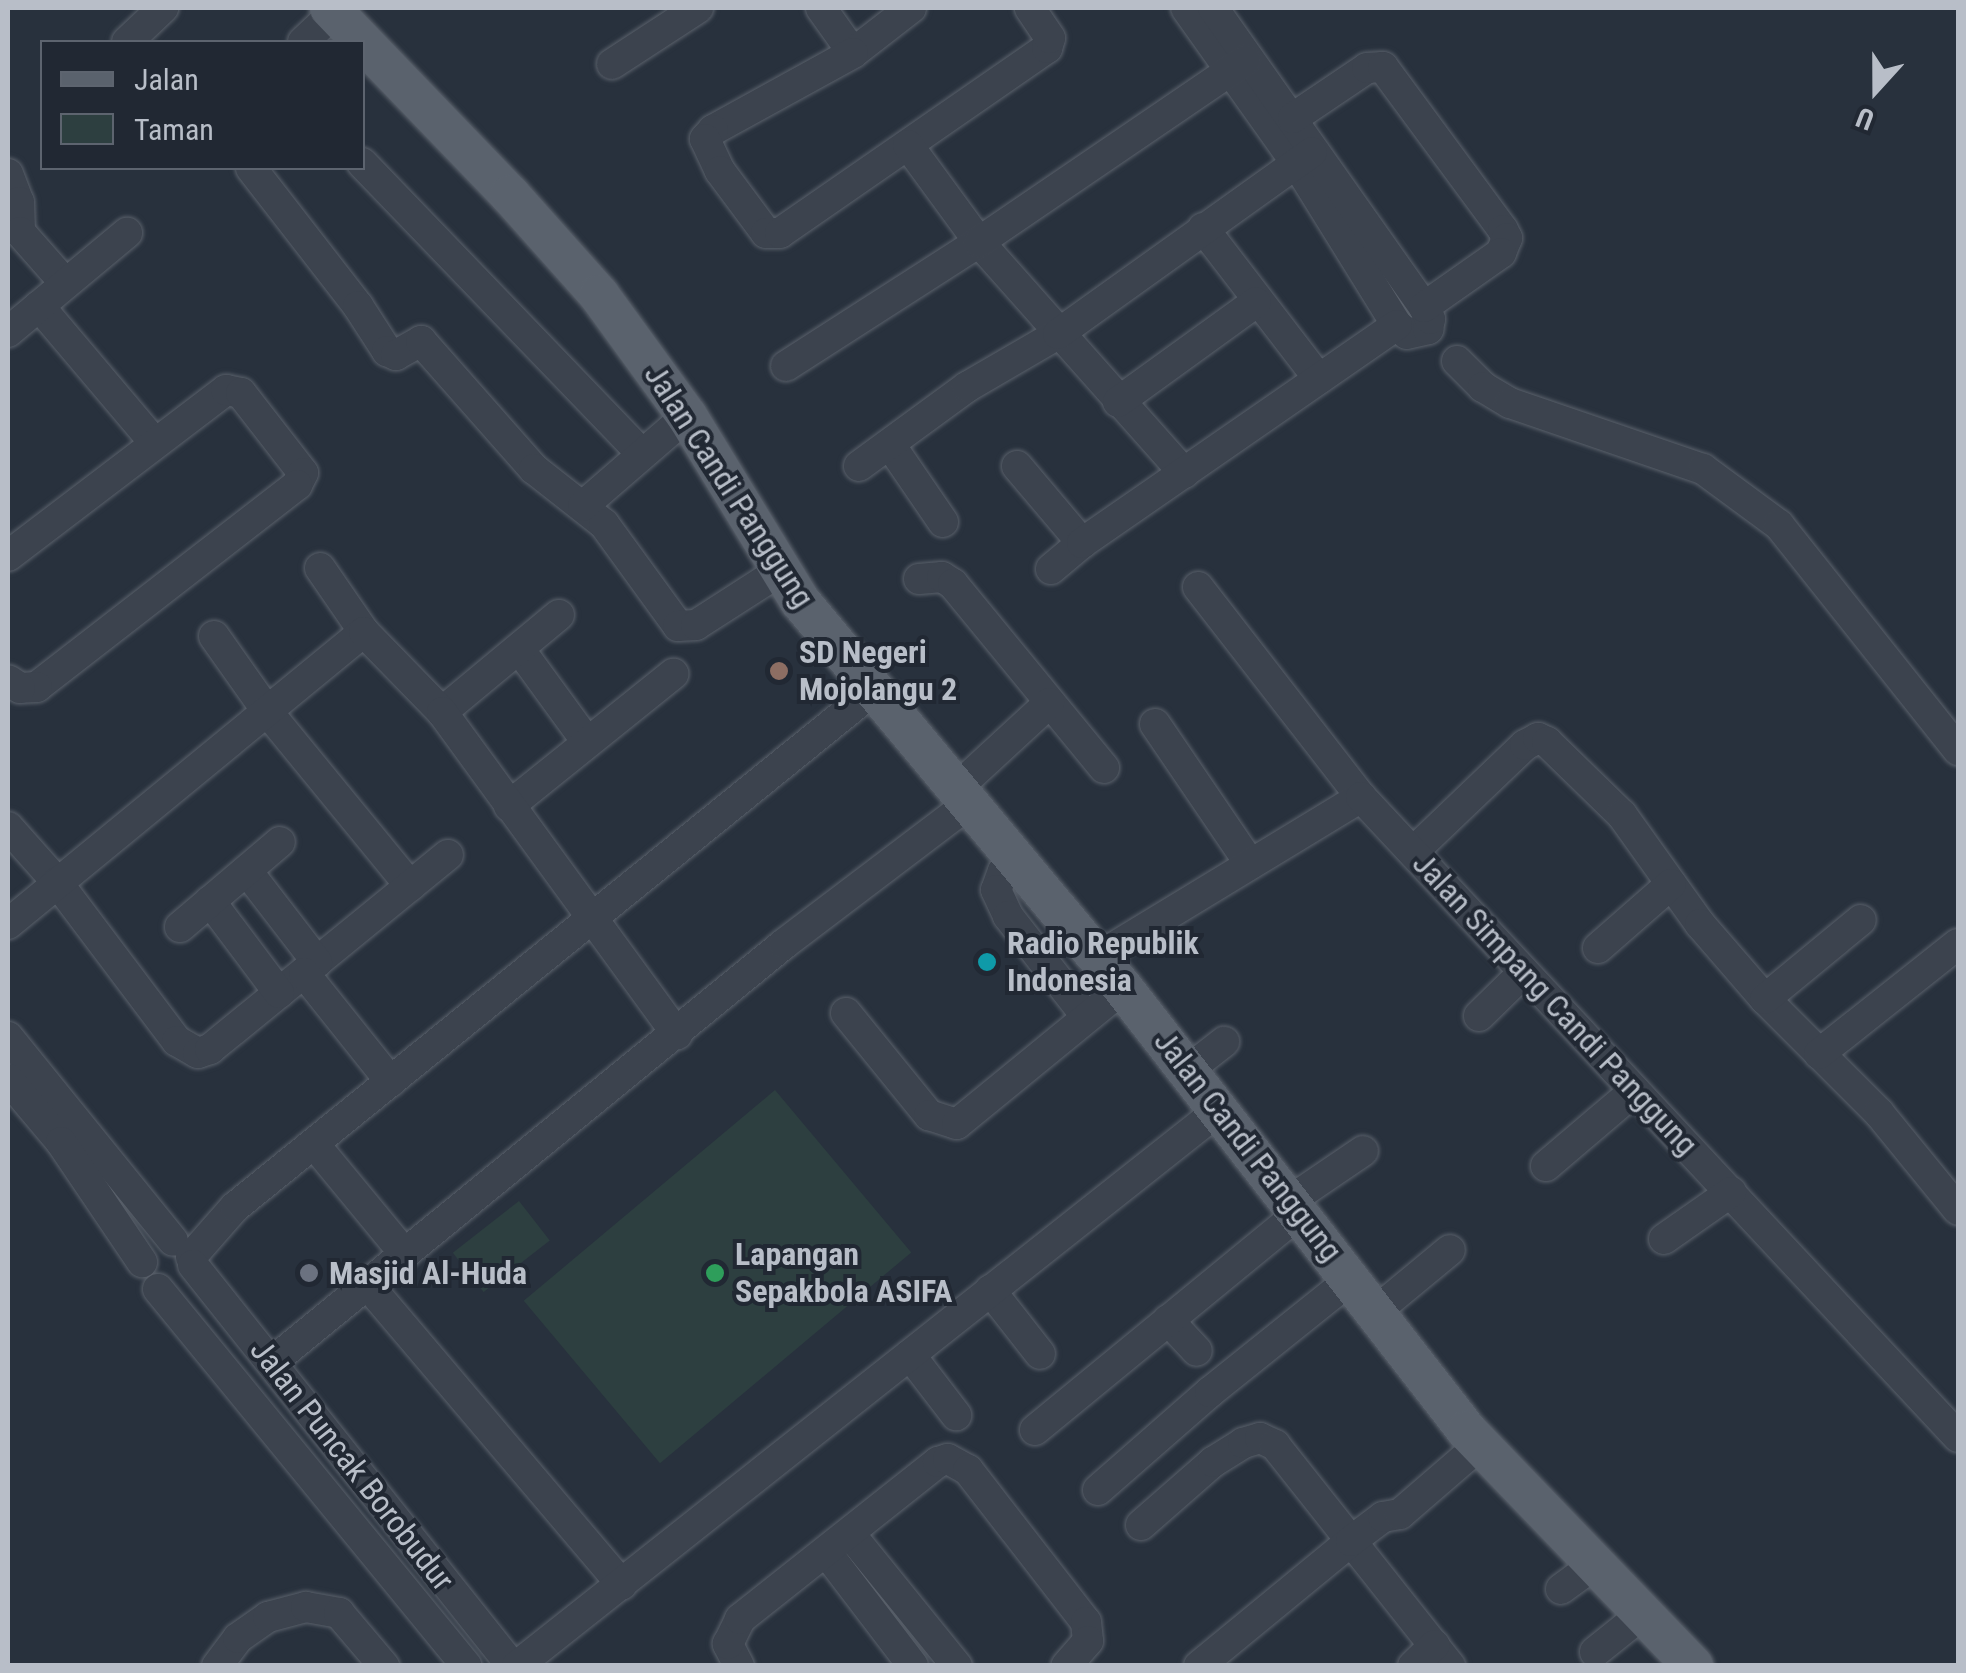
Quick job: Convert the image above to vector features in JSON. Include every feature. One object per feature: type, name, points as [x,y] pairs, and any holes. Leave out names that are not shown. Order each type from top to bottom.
[{"type":"main road","name":"Jalan Candi Panggung","points":[[332,10],[361,40]]},
{"type":"main road","name":"Jalan Candi Panggung","points":[[365,44],[510,195],[599,295],[687,416],[780,571],[874,690],[1111,973],[1474,1438],[1598,1562],[1694,1666]]},
{"type":"street","points":[[129,40],[164,8]]},
{"type":"street","points":[[612,64],[698,8]]},
{"type":"street","points":[[821,8],[853,53]]},
{"type":"street","points":[[911,8],[853,53],[713,130],[705,144],[766,233],[777,235],[1047,48],[1050,38],[1030,8]]},
{"type":"street","points":[[1186,8],[1293,118],[1306,157]]},
{"type":"street","points":[[1214,8],[1239,64],[1334,202],[1397,325],[1407,334],[1428,330],[1430,318],[1424,307],[1334,202]]},
{"type":"street","points":[[305,40],[332,10]]},
{"type":"street","points":[[786,366],[979,242],[1239,64]]},
{"type":"street","points":[[1293,118],[1367,68],[1384,67],[1503,230],[1507,238],[1501,253],[1424,307]]},
{"type":"street","points":[[908,145],[979,242],[1184,473]]},
{"type":"street","points":[[858,466],[891,446],[967,387],[1058,334],[1306,157]]},
{"type":"street","points":[[365,167],[641,454]]},
{"type":"street","points":[[253,170],[358,306],[386,351],[396,355],[420,341],[534,469],[583,506],[640,569],[678,626],[696,625],[780,571]]},
{"type":"street","points":[[8,174],[19,202],[20,232],[65,283]]},
{"type":"street","points":[[1203,228],[1256,302],[1319,379]]},
{"type":"street","points":[[8,332],[127,233]]},
{"type":"street","points":[[1118,402],[1256,302]]},
{"type":"street","points":[[38,306],[154,441]]},
{"type":"street","points":[[1051,569],[1082,543],[1397,325]]},
{"type":"street","points":[[1457,360],[1483,386],[1510,402],[1703,469],[1779,525],[1958,750]]},
{"type":"street","points":[[8,556],[217,394],[234,390],[303,474],[297,485],[38,687],[20,688],[8,680]]},
{"type":"street","points":[[583,506],[687,416]]},
{"type":"street","points":[[891,446],[943,522]]},
{"type":"street","points":[[1017,466],[1082,543]]},
{"type":"street","points":[[320,568],[364,632],[442,712],[677,1034]]},
{"type":"street","points":[[919,578],[942,577],[953,584],[1104,768]]},
{"type":"street","name":"Jalan Simpang Candi Panggung","points":[[1198,586],[1361,797],[1522,974],[1958,1436]]},
{"type":"street","points":[[442,712],[559,616]]},
{"type":"street","points":[[8,924],[364,632]]},
{"type":"street","points":[[214,636],[267,711],[410,886]]},
{"type":"street","points":[[520,650],[587,742]]},
{"type":"street","points":[[509,806],[673,674]]},
{"type":"street","points":[[185,1252],[150,1247],[142,1262],[146,1278],[158,1289],[182,1286],[185,1252],[235,1207],[874,690]]},
{"type":"street","points":[[272,1362],[964,796],[1049,702]]},
{"type":"street","points":[[1155,724],[1250,864]]},
{"type":"street","points":[[1413,852],[1525,745],[1538,738],[1561,752],[1622,815],[1670,884],[1765,999],[1879,1114],[1958,1210]]},
{"type":"street","points":[[846,1013],[929,1115],[957,1124],[1086,1016],[1111,973],[1250,864],[1361,797]]},
{"type":"street","points":[[8,828],[57,882],[188,1050],[210,1049],[448,855]]},
{"type":"street","points":[[180,927],[280,842]]},
{"type":"street","points":[[1018,862],[1003,871],[996,890],[1008,916],[1086,1016]]},
{"type":"street","points":[[247,871],[391,1082]]},
{"type":"street","points":[[1598,948],[1670,884]]},
{"type":"street","points":[[210,901],[279,993]]},
{"type":"street","points":[[1765,999],[1861,920]]},
{"type":"street","points":[[1818,1054],[1883,1025],[1958,944]]},
{"type":"street","points":[[1479,1016],[1522,974]]},
{"type":"street","name":"Jalan Puncak Borobudur","points":[[8,1037],[72,1134],[142,1262]]},
{"type":"street","points":[[1188,1070],[1224,1042]]},
{"type":"street","name":"Jalan Puncak Borobudur","points":[[8,1079],[72,1134],[185,1252],[515,1666]]},
{"type":"street","points":[[1546,1166],[1634,1091]]},
{"type":"street","points":[[515,1666],[1219,1110]]},
{"type":"street","points":[[314,1145],[406,1254]]},
{"type":"street","points":[[1035,1430],[1364,1151]]},
{"type":"street","points":[[1664,1239],[1731,1192]]},
{"type":"street","points":[[1375,1312],[1450,1250]]},
{"type":"street","points":[[1098,1490],[1210,1392],[1352,1278]]},
{"type":"street","points":[[367,1284],[622,1585]]},
{"type":"street","name":"Jalan Puncak Borobudur","points":[[158,1289],[464,1662]]},
{"type":"street","points":[[990,1290],[1040,1354]]},
{"type":"street","points":[[1168,1320],[1197,1351]]},
{"type":"street","points":[[910,1355],[956,1415]]},
{"type":"street","points":[[1140,1524],[1213,1462],[1243,1443],[1260,1438],[1274,1445],[1351,1541],[1433,1659]]},
{"type":"street","points":[[1199,1666],[1351,1541],[1383,1517],[1400,1514],[1474,1438]]},
{"type":"street","points":[[740,1666],[728,1644],[740,1620],[938,1462],[958,1462],[1086,1622],[1088,1641],[1066,1666]]},
{"type":"street","points":[[839,1544],[913,1666]]},
{"type":"street","points":[[839,1544],[957,1666]]},
{"type":"street","points":[[1561,1590],[1598,1562]]},
{"type":"street","points":[[216,1666],[238,1638],[268,1616],[306,1607],[339,1613],[384,1666]]},
{"type":"street","points":[[1596,1652],[1645,1612]]},
{"type":"street","points":[[464,1662],[489,1638]]},
{"type":"green space","name":"Lapangan Sepakbola ASIFA","points":[[775,1090],[911,1252],[660,1463],[524,1301]]},
{"type":"green space","points":[[519,1201],[550,1240],[484,1292],[453,1253]]},
{"type":"place","name":"SD Negeri Mojolangu 2","points":[[779,671]]},
{"type":"place","name":"Radio Republik Indonesia","points":[[987,962]]},
{"type":"place","name":"Masjid Al-Huda","points":[[309,1273]]},
{"type":"place","name":"Lapangan Sepakbola ASIFA","points":[[715,1273]]}]
